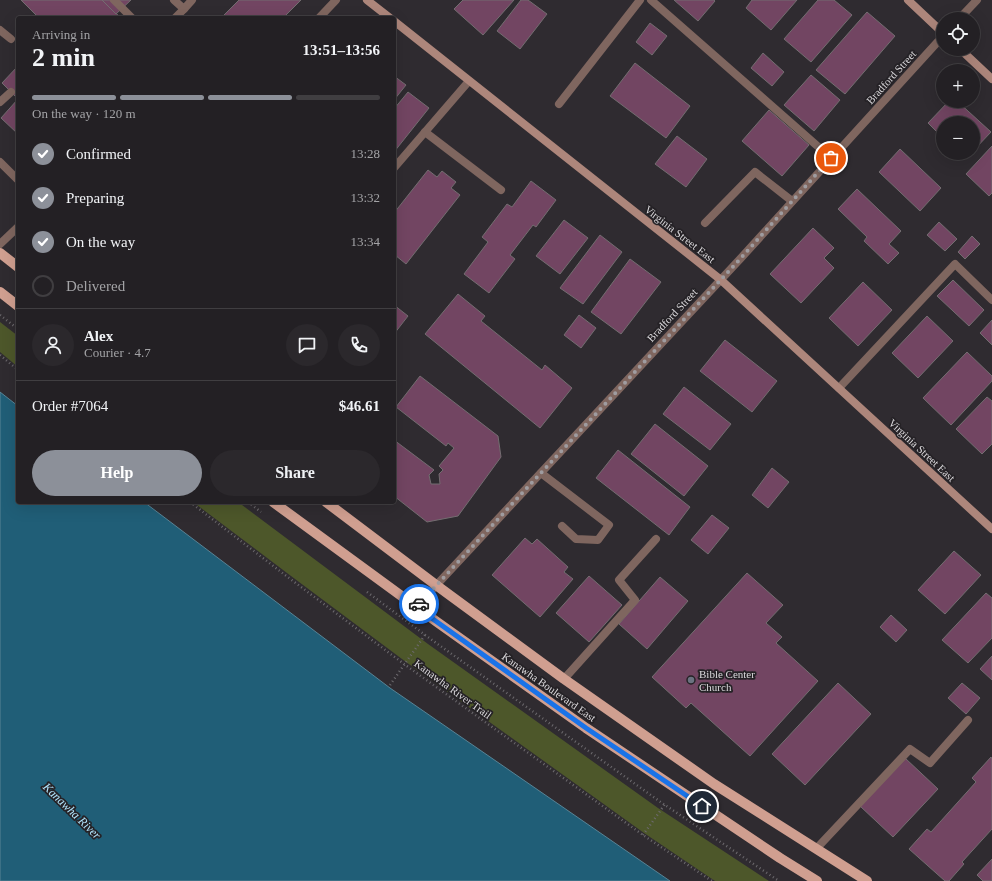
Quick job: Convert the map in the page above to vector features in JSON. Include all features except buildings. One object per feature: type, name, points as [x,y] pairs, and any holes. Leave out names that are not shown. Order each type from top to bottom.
[{"type":"main road","points":[[367,0],[387,16]]},
{"type":"main road","points":[[908,0],[936,28]]},
{"type":"main road","name":"Virginia Street East","points":[[396,23],[721,280],[992,529]]},
{"type":"main road","points":[[967,56],[992,79]]},
{"type":"main road","points":[[0,253],[16,265]]},
{"type":"main road","points":[[0,292],[16,304]]},
{"type":"main road","name":"Kanawha Boulevard East","points":[[276,504],[416,607],[586,728],[780,858],[817,881]]},
{"type":"main road","name":"Kanawha Boulevard East","points":[[329,504],[564,679],[714,784],[867,881]]},
{"type":"street","points":[[114,0],[130,16]]},
{"type":"street","points":[[174,0],[184,9]]},
{"type":"street","points":[[177,16],[192,0]]},
{"type":"street","points":[[321,16],[336,0]]},
{"type":"street","points":[[559,104],[640,0]]},
{"type":"street","points":[[651,0],[831,158]]},
{"type":"street","points":[[966,12],[977,0]]},
{"type":"street","points":[[0,30],[11,39]]},
{"type":"street","name":"Bradford Street","points":[[416,607],[721,280],[936,43]]},
{"type":"street","points":[[396,166],[469,80]]},
{"type":"street","points":[[0,102],[11,92]]},
{"type":"street","points":[[425,132],[501,190]]},
{"type":"street","points":[[0,162],[16,178]]},
{"type":"street","points":[[705,223],[755,172],[792,201]]},
{"type":"street","points":[[0,244],[16,229]]},
{"type":"street","points":[[839,388],[955,264],[992,300]]},
{"type":"street","points":[[541,473],[608,525],[598,540],[576,539],[562,526]]},
{"type":"street","points":[[564,679],[635,600],[619,580],[656,539]]},
{"type":"street","points":[[816,849],[910,749],[930,763],[968,720]]},
{"type":"path","points":[[0,315],[16,327]]},
{"type":"path","points":[[0,355],[16,368]]},
{"type":"path","name":"Kanawha River Trail","points":[[193,504],[404,664],[643,835],[712,881]]},
{"type":"path","points":[[390,685],[425,635]]},
{"type":"path","points":[[643,835],[665,804]]},
{"type":"green space","points":[[0,322],[16,334],[16,365],[0,352]]},
{"type":"green space","points":[[196,504],[241,504],[428,644],[658,808],[769,881],[715,881],[644,833],[406,662]]},
{"type":"water","name":"Kanawha River","points":[[0,392],[16,404],[16,504],[147,504],[390,688],[670,881],[0,881]]},
{"type":"way so far","points":[[419,604],[741,258],[831,158]]},
{"type":"place","name":"Bible Center Church","points":[[691,680]]},
{"type":"route","points":[[419,604],[416,607],[586,728],[702,806]]}]
